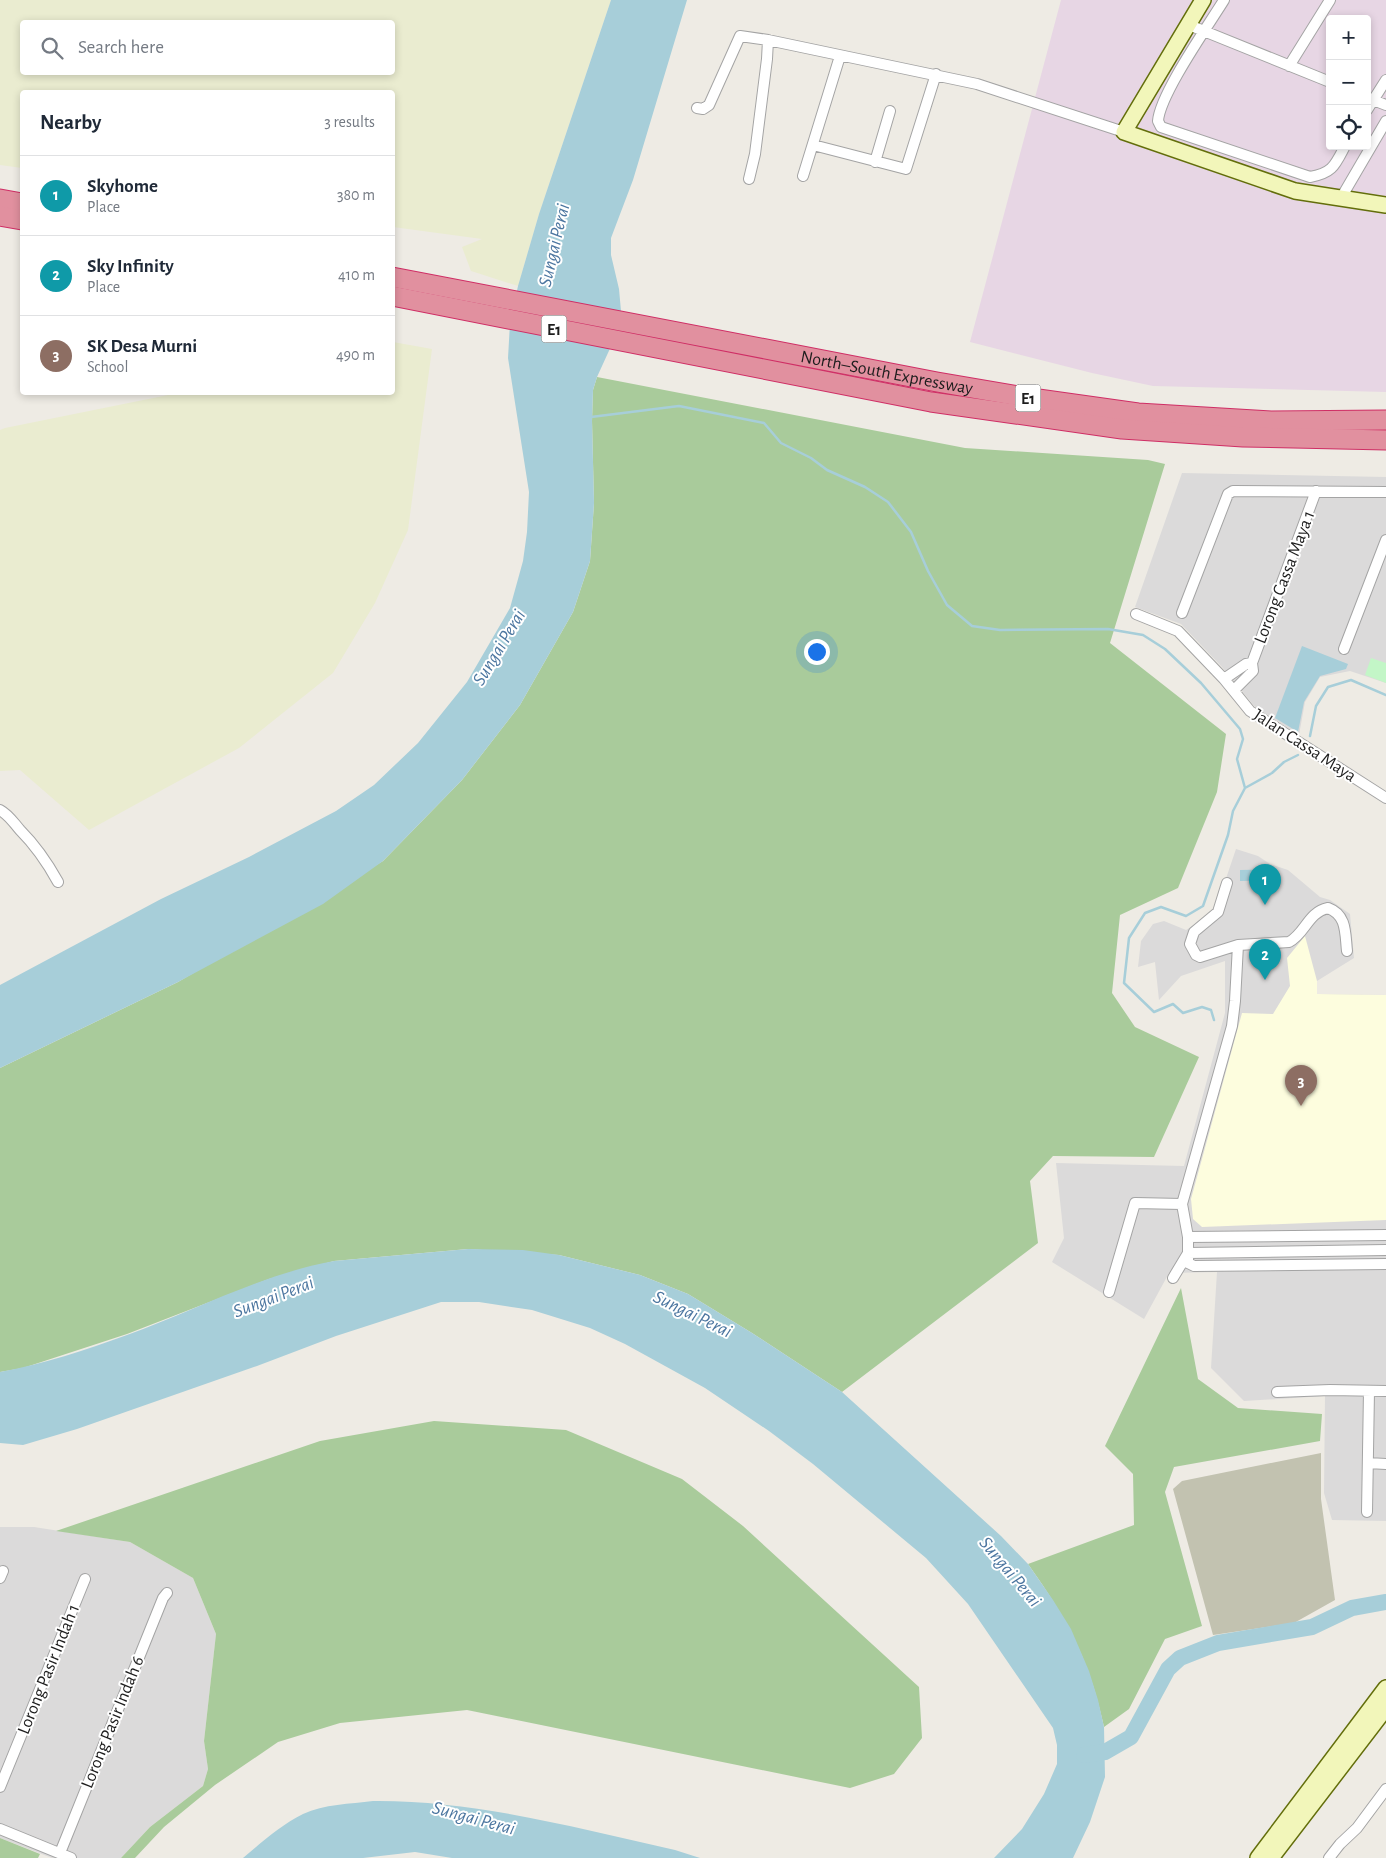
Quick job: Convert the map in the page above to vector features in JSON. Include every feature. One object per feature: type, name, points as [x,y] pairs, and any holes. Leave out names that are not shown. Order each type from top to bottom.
[{"type":"highway","points":[[0,199],[20,203]]},
{"type":"highway","points":[[0,216],[20,220]]},
{"type":"highway","points":[[0,226],[20,228]]},
{"type":"highway","name":"North–South Expressway","points":[[395,278],[1024,397],[1138,413],[1270,421],[1386,420]]},
{"type":"highway","name":"North–South Expressway","points":[[395,297],[931,402],[1122,429],[1243,437],[1386,440]]},
{"type":"main road","points":[[1203,0],[1124,132],[1295,191],[1386,205]]},
{"type":"main road","points":[[1258,1858],[1386,1688]]},
{"type":"main road","points":[[1271,1858],[1386,1708]]},
{"type":"street","points":[[1224,0],[1160,108],[1158,121],[1161,127],[1310,177],[1323,175],[1332,169],[1344,150]]},
{"type":"street","points":[[1289,66],[1330,0]]},
{"type":"street","points":[[1189,25],[1326,80]]},
{"type":"street","points":[[697,108],[703,109],[709,106],[740,36],[936,74],[977,84],[1124,132]]},
{"type":"street","points":[[749,179],[755,154],[768,40]]},
{"type":"street","points":[[803,176],[840,56]]},
{"type":"street","points":[[813,145],[906,170],[936,74]]},
{"type":"street","points":[[1371,97],[1386,80]]},
{"type":"street","points":[[1371,98],[1386,105]]},
{"type":"street","points":[[875,162],[890,110]]},
{"type":"street","points":[[1341,198],[1386,121]]},
{"type":"street","points":[[1182,613],[1228,494],[1233,491],[1386,492]]},
{"type":"street","name":"Lorong Cassa Maya 1","points":[[1234,690],[1253,671],[1252,663],[1316,492]]},
{"type":"street","points":[[1344,649],[1386,540]]},
{"type":"street","name":"Jalan Cassa Maya","points":[[1136,614],[1178,631],[1234,690],[1250,711],[1386,798]]},
{"type":"street","name":"Lorong Cassa Maya 1","points":[[1224,679],[1246,664],[1252,663]]},
{"type":"street","points":[[0,810],[8,814],[31,840],[58,882]]},
{"type":"street","points":[[1227,883],[1218,912],[1194,932],[1191,937],[1190,944],[1196,955],[1200,957],[1238,945],[1289,942],[1294,940],[1315,913],[1328,908],[1335,910],[1344,923],[1347,951]]},
{"type":"street","points":[[1238,945],[1232,1026],[1182,1204],[1188,1237],[1188,1263],[1194,1266],[1386,1264]]},
{"type":"street","points":[[1110,1292],[1135,1203],[1182,1204]]},
{"type":"street","points":[[1188,1237],[1386,1235]]},
{"type":"street","points":[[1188,1252],[1386,1250]]},
{"type":"street","points":[[1173,1278],[1188,1252]]},
{"type":"street","points":[[1277,1392],[1330,1390],[1386,1391]]},
{"type":"street","points":[[1368,1512],[1369,1391]]},
{"type":"street","points":[[1368,1463],[1386,1464]]},
{"type":"street","name":"Lorong Pasir Indah 1","points":[[0,1787],[85,1579]]},
{"type":"street","name":"Lorong Pasir Indah 6","points":[[60,1853],[162,1598],[167,1593]]},
{"type":"street","points":[[1329,1858],[1340,1844],[1357,1828],[1386,1789]]},
{"type":"street","points":[[0,1829],[71,1858]]},
{"type":"shaded area","points":[[0,0],[611,0],[539,214],[518,286],[471,271],[462,247],[482,239],[395,227],[395,90],[20,90],[20,168],[0,165]]},
{"type":"shaded area","points":[[1061,0],[1386,0],[1386,392],[1153,386],[1092,373],[970,342]]},
{"type":"shaded area","points":[[395,342],[432,349],[408,530],[375,603],[333,673],[239,748],[89,830],[20,770],[0,771],[0,430],[168,395],[395,395]]},
{"type":"shaded area","points":[[1182,473],[1386,477],[1386,683],[1350,671],[1320,677],[1305,702],[1299,735],[1255,707],[1222,667],[1181,624],[1135,607]]},
{"type":"shaded area","points":[[1236,849],[1258,856],[1270,864],[1288,870],[1320,897],[1330,900],[1350,914],[1354,958],[1317,981],[1317,994],[1386,995],[1386,1521],[1332,1520],[1324,1493],[1325,1396],[1244,1401],[1211,1368],[1217,1272],[1169,1273],[1144,1319],[1052,1262],[1064,1238],[1056,1163],[1184,1166],[1225,1013],[1225,961],[1181,976],[1159,1000],[1155,962],[1138,967],[1141,941],[1153,924],[1164,921],[1186,930],[1215,911]]},
{"type":"shaded area","points":[[1305,936],[1317,981],[1317,994],[1386,995],[1386,1220],[1202,1227],[1193,1219],[1191,1199],[1242,1013],[1273,1014],[1290,986],[1287,958]]},
{"type":"shaded area","points":[[1321,1453],[1321,1499],[1335,1600],[1294,1623],[1213,1635],[1173,1489],[1182,1481]]},
{"type":"shaded area","points":[[0,1527],[34,1527],[130,1542],[193,1578],[216,1634],[204,1741],[208,1769],[203,1786],[150,1827],[121,1858],[52,1858],[0,1838]]},
{"type":"green space","points":[[597,377],[965,448],[1148,460],[1165,464],[1110,643],[1226,734],[1217,792],[1178,888],[1120,915],[1112,993],[1135,1027],[1199,1057],[1154,1157],[1053,1156],[1030,1181],[1038,1243],[842,1392],[688,1294],[640,1275],[559,1255],[468,1249],[334,1261],[269,1279],[127,1334],[23,1368],[0,1372],[0,1068],[178,982],[383,861],[462,780],[520,705],[573,612],[590,561],[594,503],[593,390]]},
{"type":"green space","points":[[1371,658],[1386,663],[1386,683],[1365,675]]},
{"type":"green space","points":[[1181,1288],[1198,1379],[1238,1408],[1322,1414],[1320,1441],[1174,1467],[1165,1492],[1202,1626],[1165,1639],[1129,1709],[1104,1727],[1092,1681],[1075,1641],[1054,1603],[1028,1564],[1134,1525],[1133,1474],[1105,1446]]},
{"type":"green space","points":[[434,1421],[566,1430],[682,1479],[743,1526],[919,1687],[922,1738],[894,1774],[850,1788],[467,1710],[340,1723],[278,1742],[215,1785],[164,1827],[135,1858],[121,1858],[150,1827],[203,1786],[208,1769],[204,1741],[216,1634],[193,1578],[130,1542],[56,1531],[320,1441]]},
{"type":"green space","points":[[0,1838],[40,1854],[38,1858],[0,1858]]},
{"type":"water","name":"Sungai Perai","points":[[611,0],[687,0],[633,180],[611,238],[611,255],[619,289],[621,311],[618,331],[593,390],[594,503],[590,561],[573,612],[520,705],[462,780],[383,861],[323,904],[178,982],[0,1068],[0,985],[161,899],[249,857],[336,811],[374,785],[418,743],[467,682],[510,608],[523,561],[529,492],[508,358],[510,323],[518,286],[539,214]]},
{"type":"water","points":[[1302,646],[1348,664],[1346,669],[1320,676],[1304,702],[1298,732],[1275,718]]},
{"type":"water","points":[[1277,869],[1277,880],[1240,881],[1240,870]]},
{"type":"water","name":"Sungai Perai","points":[[468,1249],[523,1250],[559,1255],[640,1275],[688,1294],[842,1392],[1001,1536],[1028,1564],[1071,1629],[1089,1671],[1098,1700],[1104,1727],[1105,1777],[1090,1822],[1073,1858],[994,1858],[1022,1829],[1044,1794],[1057,1764],[1057,1745],[1053,1728],[968,1604],[926,1558],[813,1464],[769,1431],[705,1388],[625,1344],[590,1328],[532,1310],[479,1302],[441,1302],[336,1336],[257,1366],[77,1429],[23,1445],[0,1443],[0,1372],[48,1361],[96,1346],[255,1284],[307,1267],[334,1261]]},
{"type":"water","name":"Sungai Perai","points":[[373,1801],[449,1805],[487,1810],[600,1833],[675,1850],[700,1858],[452,1858],[415,1852],[363,1858],[243,1858],[279,1829],[303,1814],[328,1806]]},
{"type":"waterway","points":[[591,417],[679,406],[764,423],[781,443],[811,458],[827,470],[865,487],[888,502],[911,532],[928,571],[947,605],[972,626],[1000,630],[1108,629],[1143,635],[1165,649],[1201,683],[1240,729],[1243,739],[1237,759],[1245,788],[1233,811],[1228,835],[1203,906],[1186,916],[1161,907],[1145,913],[1129,938],[1124,983],[1154,1012],[1173,1004],[1183,1013],[1202,1007],[1211,1010],[1214,1020]]},
{"type":"waterway","points":[[1310,736],[1316,706],[1328,687],[1351,680],[1386,695]]},
{"type":"waterway","points":[[1245,788],[1272,773],[1284,762],[1298,755]]},
{"type":"waterway","points":[[1084,1755],[1105,1752],[1131,1737],[1168,1669],[1180,1658],[1218,1643],[1312,1627],[1352,1608],[1386,1602]]},
{"type":"place","name":"Skyhome","points":[[1265,905]]},
{"type":"place","name":"Sky Infinity","points":[[1265,980]]},
{"type":"place","name":"SK Desa Murni","points":[[1301,1106]]}]
